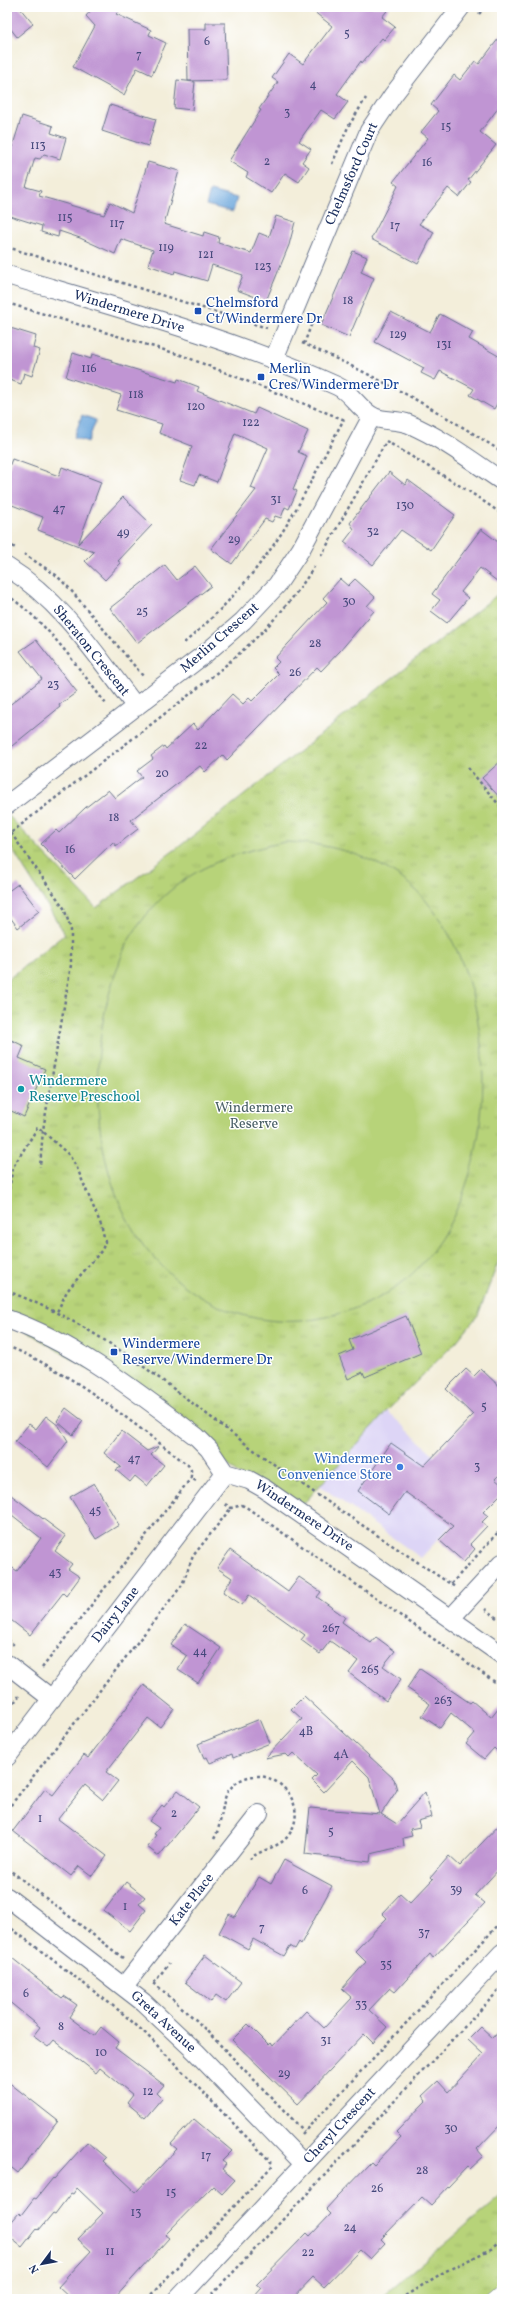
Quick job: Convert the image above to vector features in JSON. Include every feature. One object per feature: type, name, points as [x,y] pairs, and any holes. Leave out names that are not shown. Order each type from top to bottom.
[{"type":"street","name":"Chelmsford Court","points":[[274,359],[369,131],[393,95],[461,7]]},
{"type":"street","name":"Windermere Drive","points":[[7,275],[141,314],[274,359],[339,387],[372,416],[383,420],[400,420],[422,430],[502,481]]},
{"type":"street","name":"Merlin Crescent","points":[[7,805],[206,653],[243,621],[277,585],[301,549],[372,416]]},
{"type":"street","name":"Sheraton Crescent","points":[[7,567],[35,586],[63,613],[136,707]]},
{"type":"street","points":[[7,1319],[66,1346],[114,1377],[198,1437],[209,1449],[225,1473]]},
{"type":"street","name":"Windermere Drive","points":[[225,1473],[256,1482],[502,1655]]},
{"type":"street","name":"Dairy Lane","points":[[7,1757],[225,1473]]},
{"type":"street","points":[[451,1618],[502,1563]]},
{"type":"street","points":[[7,1664],[52,1699]]},
{"type":"street","name":"Kate Place","points":[[124,1986],[259,1814]]},
{"type":"street","name":"Greta Avenue","points":[[7,1897],[124,1986],[196,2052],[304,2164]]},
{"type":"street","name":"Cheryl Crescent","points":[[178,2299],[502,1953]]},
{"type":"lane","points":[[490,2299],[502,2289]]},
{"type":"path","points":[[476,19],[485,7]]},
{"type":"path","points":[[7,247],[271,329]]},
{"type":"path","points":[[7,303],[181,356],[349,422]]},
{"type":"path","points":[[304,344],[315,315]]},
{"type":"path","points":[[296,340],[351,365],[445,414],[502,452]]},
{"type":"path","points":[[178,649],[222,608],[263,558],[281,533],[344,419]]},
{"type":"path","points":[[384,440],[467,490],[502,514]]},
{"type":"path","points":[[7,595],[25,608],[46,628],[106,704]]},
{"type":"path","points":[[137,681],[149,672]]},
{"type":"path","points":[[468,768],[495,801],[500,806],[502,805]]},
{"type":"path","points":[[11,833],[64,908],[71,930],[71,965],[43,1130],[40,1167]]},
{"type":"path","points":[[7,1201],[13,1166],[38,1126],[69,1155],[77,1168],[101,1225],[106,1242],[102,1250],[67,1292],[57,1312]]},
{"type":"path","points":[[7,1291],[57,1312],[93,1332],[160,1376],[305,1486],[458,1589]]},
{"type":"path","points":[[7,1346],[47,1366],[105,1402],[188,1465],[191,1470],[191,1478],[38,1673]]},
{"type":"path","points":[[191,1478],[198,1483]]},
{"type":"path","points":[[223,1502],[230,1508]]},
{"type":"path","points":[[7,1810],[182,1585],[193,1556],[230,1508],[242,1505],[502,1687]]},
{"type":"path","points":[[451,1584],[502,1528]]},
{"type":"path","points":[[483,1607],[502,1622]]},
{"type":"path","points":[[7,1712],[22,1691]]},
{"type":"path","points":[[7,1868],[125,1959]]},
{"type":"path","points":[[300,2136],[502,1921]]},
{"type":"path","points":[[7,1925],[121,2012],[145,2033],[273,2164]]},
{"type":"path","points":[[148,1979],[172,1997],[196,2020],[304,2131]]},
{"type":"path","points":[[208,2299],[502,1987]]},
{"type":"path","points":[[146,2299],[277,2160]]},
{"type":"path","points":[[400,2299],[444,2272],[491,2249],[502,2240]]},
{"type":"shaded area","points":[[387,1411],[478,1496],[421,1558],[319,1485]]},
{"type":"green space","name":"Windermere Reserve","points":[[502,591],[502,1252],[478,1315],[456,1342],[387,1411],[297,1511],[242,1478],[198,1437],[7,1319],[7,980],[65,934],[7,841],[7,814],[96,908],[180,846]]},
{"type":"green space","points":[[285,842],[321,845],[356,855],[389,870],[418,892],[448,932],[468,981],[480,1036],[483,1093],[476,1150],[459,1203],[434,1249],[398,1286],[388,1293],[352,1310],[326,1317],[301,1321],[258,1319],[218,1306],[199,1296],[165,1269],[150,1253],[130,1224],[115,1191],[105,1156],[99,1119],[98,1081],[100,1044],[106,1008],[115,975],[127,943],[136,929],[153,908],[171,890],[197,872],[210,865],[239,854]]},
{"type":"green space","points":[[502,2195],[502,2299],[379,2299]]},
{"type":"water","points":[[210,191],[237,198],[233,212],[206,205]]},
{"type":"water","points":[[82,415],[96,420],[88,442],[74,437]]},
{"type":"building","points":[[7,7],[19,7],[33,24],[17,37],[7,24]]},
{"type":"building","points":[[94,7],[123,7],[116,14],[151,30],[149,35],[166,43],[152,75],[137,68],[124,95],[73,67],[95,26],[86,16]]},
{"type":"building","points":[[308,7],[390,7],[382,17],[395,27],[384,40],[382,38],[362,63],[361,61],[337,94],[348,102],[335,119],[321,110],[299,141],[311,149],[302,162],[309,167],[299,182],[285,173],[271,193],[246,177],[248,173],[229,161],[261,110],[259,109],[278,82],[272,78],[289,54],[303,64],[332,26]]},
{"type":"building","points":[[206,23],[225,23],[227,80],[188,81],[187,29],[206,29]]},
{"type":"building","points":[[502,34],[502,103],[480,132],[496,145],[468,180],[471,182],[459,197],[448,188],[419,224],[434,232],[418,264],[371,239],[398,186],[393,182],[428,138],[421,132],[438,111],[431,105],[454,75],[460,80],[475,61],[479,64]]},
{"type":"building","points":[[177,80],[195,82],[192,110],[174,108]]},
{"type":"building","points":[[110,105],[156,119],[148,146],[102,131]]},
{"type":"building","points":[[22,116],[53,126],[51,133],[66,138],[60,159],[44,154],[40,159],[35,158],[26,187],[41,191],[39,196],[104,215],[110,202],[132,213],[148,162],[179,171],[164,224],[203,236],[204,232],[219,237],[218,243],[251,253],[259,233],[269,237],[276,216],[295,222],[289,245],[266,301],[237,290],[243,275],[212,265],[207,281],[175,271],[174,274],[148,265],[153,250],[121,239],[115,254],[80,238],[59,231],[58,237],[41,232],[42,226],[7,215],[7,164]]},
{"type":"building","points":[[353,251],[367,257],[361,272],[374,278],[349,337],[321,325]]},
{"type":"building","points":[[391,312],[430,332],[440,314],[473,332],[469,339],[502,358],[502,394],[494,409],[470,395],[474,389],[440,371],[435,380],[421,373],[424,368],[375,342]]},
{"type":"building","points":[[7,327],[36,336],[33,348],[40,350],[32,376],[24,373],[21,384],[7,379]]},
{"type":"building","points":[[73,353],[91,359],[92,354],[112,360],[111,362],[177,382],[178,379],[199,387],[197,391],[254,414],[257,408],[308,431],[298,452],[307,456],[293,489],[297,491],[289,509],[285,507],[281,518],[275,516],[272,522],[265,519],[232,564],[211,549],[256,490],[251,488],[268,448],[235,433],[217,482],[199,475],[195,485],[180,480],[192,446],[159,433],[162,424],[116,410],[121,395],[66,377]]},
{"type":"building","points":[[12,459],[59,476],[62,467],[101,482],[78,544],[123,497],[152,525],[118,561],[121,563],[105,580],[85,561],[94,552],[38,530],[43,517],[7,503],[7,472]]},
{"type":"building","points":[[389,472],[405,485],[408,480],[455,515],[431,550],[401,530],[373,565],[344,542],[354,529],[350,523]]},
{"type":"building","points":[[481,529],[502,545],[502,585],[480,568],[461,592],[468,598],[447,623],[431,611],[440,600],[432,594]]},
{"type":"building","points":[[165,565],[177,580],[195,566],[211,586],[137,643],[110,608]]},
{"type":"building","points":[[340,579],[348,586],[355,579],[375,597],[367,606],[374,611],[340,651],[321,671],[317,667],[227,760],[223,755],[205,772],[200,766],[137,815],[131,820],[138,829],[116,846],[113,842],[75,879],[41,844],[56,830],[59,833],[85,808],[108,790],[115,798],[142,777],[137,771],[153,759],[151,756],[164,746],[166,749],[193,724],[198,730],[232,694],[243,704],[249,698],[252,701],[279,674],[273,668],[279,662],[275,658],[327,602],[323,598]]},
{"type":"building","points":[[36,640],[77,692],[59,705],[60,707],[7,750],[7,707],[42,679],[20,651]]},
{"type":"building","points":[[502,760],[502,800],[482,778]]},
{"type":"building","points":[[18,884],[39,911],[18,928],[7,913],[7,892]]},
{"type":"building","name":"Windermere Reserve Preschool","points":[[7,1038],[24,1046],[19,1058],[45,1069],[24,1117],[7,1109]]},
{"type":"building","points":[[406,1316],[421,1353],[365,1377],[363,1372],[348,1379],[339,1356],[353,1350],[349,1340]]},
{"type":"building","points":[[466,1369],[474,1376],[481,1369],[502,1389],[502,1472],[495,1479],[502,1485],[502,1493],[483,1512],[488,1516],[482,1522],[487,1526],[470,1544],[475,1549],[464,1562],[439,1540],[453,1526],[405,1492],[389,1514],[358,1491],[391,1443],[424,1466],[473,1415],[446,1389]]},
{"type":"building","points":[[66,1408],[83,1421],[73,1435],[57,1421]]},
{"type":"building","points":[[46,1416],[59,1426],[68,1441],[48,1467],[15,1441],[29,1424],[36,1429]]},
{"type":"building","points":[[121,1431],[147,1451],[159,1446],[151,1455],[164,1465],[147,1486],[135,1476],[130,1482],[116,1470],[121,1467],[104,1453]]},
{"type":"building","points":[[94,1483],[119,1525],[96,1539],[70,1497]]},
{"type":"building","points":[[7,1492],[66,1536],[55,1551],[72,1564],[68,1569],[80,1577],[66,1596],[63,1593],[30,1635],[7,1617],[7,1564],[17,1571],[41,1538],[7,1511]]},
{"type":"building","points":[[230,1550],[288,1592],[299,1577],[321,1592],[317,1597],[345,1617],[342,1622],[371,1643],[376,1637],[395,1651],[383,1666],[401,1679],[386,1701],[349,1673],[358,1661],[330,1641],[320,1654],[301,1640],[305,1635],[249,1595],[242,1605],[223,1592],[232,1578],[217,1568]]},
{"type":"building","points":[[185,1624],[221,1648],[198,1683],[178,1670],[187,1656],[171,1645]]},
{"type":"building","points":[[420,1669],[470,1703],[472,1701],[491,1717],[502,1703],[502,1756],[494,1748],[484,1759],[466,1744],[475,1733],[451,1713],[440,1728],[422,1716],[430,1704],[407,1688]]},
{"type":"building","points":[[144,1685],[174,1709],[160,1727],[148,1718],[106,1772],[118,1781],[103,1800],[85,1785],[58,1819],[107,1856],[92,1876],[79,1866],[71,1876],[13,1831],[45,1789],[53,1795],[84,1755],[88,1758]]},
{"type":"building","points":[[304,1696],[394,1779],[397,1790],[381,1814],[397,1824],[425,1792],[432,1817],[418,1821],[420,1827],[410,1829],[412,1836],[403,1838],[404,1846],[371,1854],[370,1862],[305,1854],[310,1808],[380,1814],[369,1777],[353,1761],[324,1792],[312,1780],[317,1775],[293,1753],[289,1757],[286,1754],[265,1758],[302,1719],[291,1709]]},
{"type":"building","points":[[260,1719],[270,1743],[233,1758],[232,1754],[210,1763],[207,1757],[204,1758],[198,1744]]},
{"type":"building","points":[[178,1790],[199,1807],[159,1856],[147,1847],[156,1835],[154,1834],[159,1828],[149,1821],[162,1805],[164,1807]]},
{"type":"building","points":[[502,1822],[502,1866],[475,1895],[485,1903],[433,1958],[430,1954],[395,1992],[390,1988],[369,2010],[387,2027],[373,2043],[364,2034],[298,2104],[232,2040],[248,2024],[269,2045],[271,2043],[273,2046],[306,2011],[324,2028],[352,1998],[342,1989],[366,1962],[355,1951],[387,1918],[382,1913],[400,1894],[410,1903],[433,1879],[431,1877],[449,1856],[460,1866]]},
{"type":"building","points":[[284,1860],[332,1886],[301,1944],[299,1942],[295,1949],[290,1946],[284,1956],[253,1939],[248,1949],[219,1933],[229,1914],[235,1917],[259,1877],[271,1884]]},
{"type":"building","points":[[126,1882],[145,1897],[139,1904],[146,1910],[130,1931],[104,1911]]},
{"type":"building","points":[[7,1954],[62,1998],[64,1996],[77,2005],[69,2017],[94,2036],[101,2027],[119,2042],[115,2048],[164,2085],[157,2093],[162,2098],[145,2118],[127,2103],[133,2095],[100,2068],[96,2073],[54,2040],[48,2047],[33,2036],[40,2027],[7,2000]]},
{"type":"building","points":[[205,1955],[241,1982],[226,2002],[216,1995],[211,2002],[185,1982]]},
{"type":"building","points":[[481,2027],[493,2038],[502,2028],[502,2123],[477,2149],[483,2156],[469,2169],[467,2167],[431,2205],[422,2197],[381,2239],[385,2243],[370,2259],[360,2250],[324,2287],[313,2277],[292,2299],[252,2299],[262,2288],[257,2284],[307,2233],[310,2236],[331,2214],[326,2209],[337,2197],[371,2162],[374,2165],[401,2137],[396,2132],[426,2101],[422,2096],[438,2081],[448,2092],[483,2054],[468,2040]]},
{"type":"building","points":[[7,2081],[58,2121],[18,2173],[7,2164]]},
{"type":"building","points":[[194,2119],[232,2151],[222,2161],[226,2164],[222,2169],[235,2180],[222,2194],[213,2186],[165,2235],[169,2238],[114,2299],[71,2299],[58,2287],[91,2251],[78,2239],[103,2213],[77,2188],[39,2230],[37,2228],[22,2247],[7,2235],[7,2227],[19,2213],[21,2215],[34,2198],[36,2199],[53,2178],[54,2179],[87,2142],[106,2158],[103,2161],[136,2192],[177,2149],[171,2144]]},
{"type":"place","name":"Chelmsford Ct/Windermere Dr","points":[[198,311]]},
{"type":"place","name":"Merlin Cres/Windermere Dr","points":[[261,377]]},
{"type":"place","name":"Windermere Reserve Preschool","points":[[21,1089]]},
{"type":"place","name":"Windermere Reserve/Windermere Dr","points":[[114,1352]]},
{"type":"place","name":"Windermere Convenience Store","points":[[400,1467]]}]
